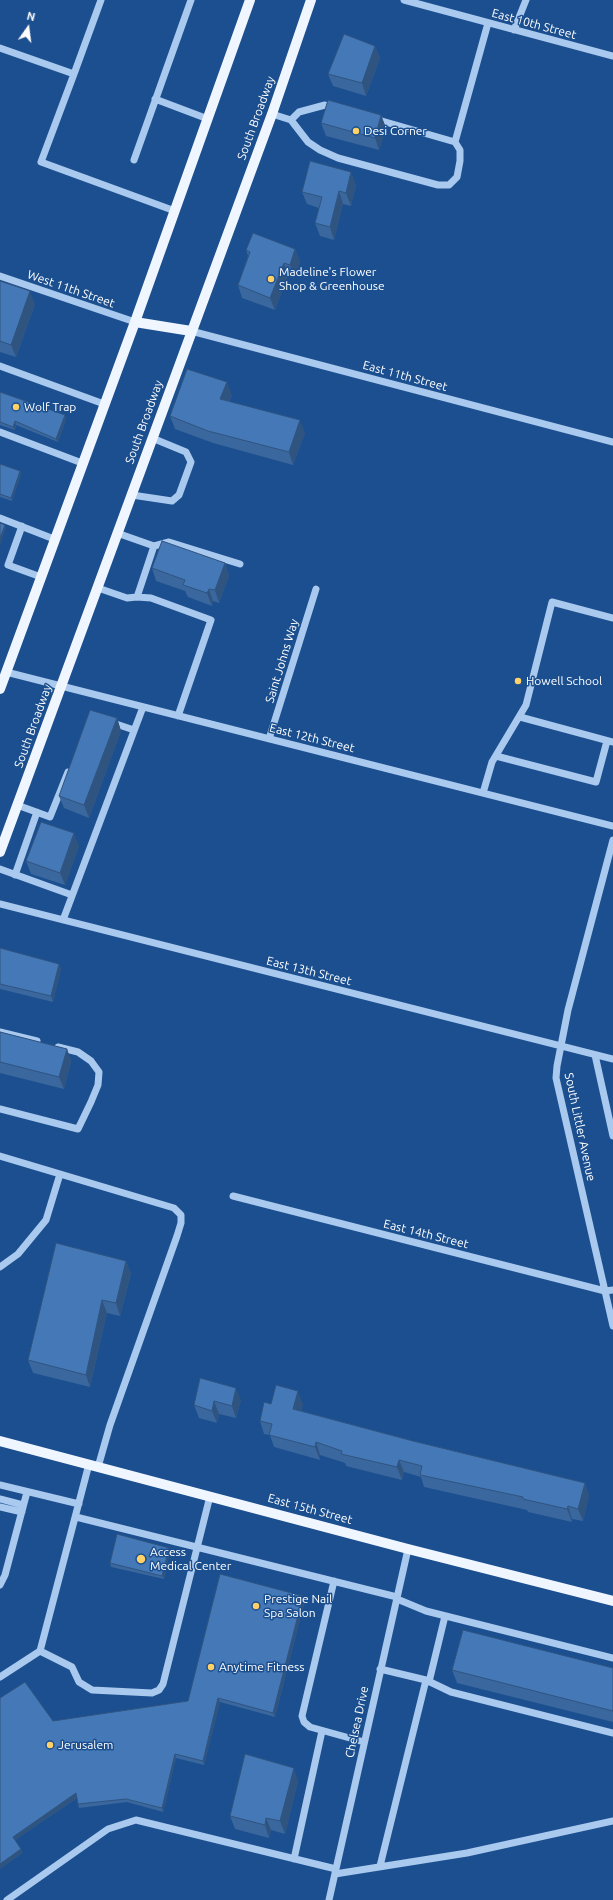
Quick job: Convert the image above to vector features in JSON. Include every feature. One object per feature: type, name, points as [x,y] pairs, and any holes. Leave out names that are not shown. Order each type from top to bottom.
[{"type":"main road","points":[[0,689],[135,322],[250,0]]},
{"type":"main road","name":"South Broadway","points":[[0,852],[272,114],[311,0]]},
{"type":"main road","points":[[135,322],[192,331]]},
{"type":"main road","name":"East 15th Street","points":[[0,1441],[408,1549],[613,1601]]},
{"type":"street","points":[[102,0],[41,162],[175,211]]},
{"type":"street","points":[[134,160],[190,0]]},
{"type":"street","name":"East 10th Street","points":[[404,0],[613,56]]},
{"type":"street","points":[[514,30],[526,0]]},
{"type":"street","points":[[455,142],[488,23]]},
{"type":"street","points":[[0,48],[74,74]]},
{"type":"street","points":[[155,99],[208,119]]},
{"type":"street","points":[[291,120],[299,112],[325,106],[340,109]]},
{"type":"street","points":[[272,114],[291,120],[308,142],[326,153],[338,158],[438,185],[449,185],[457,177],[460,161],[460,150],[455,142],[368,117]]},
{"type":"street","name":"West 11th Street","points":[[0,276],[135,322]]},
{"type":"street","name":"East 11th Street","points":[[192,331],[613,442]]},
{"type":"street","points":[[0,366],[104,404]]},
{"type":"street","points":[[0,432],[82,463]]},
{"type":"street","points":[[132,495],[172,501],[179,495],[190,462],[186,452],[152,438]]},
{"type":"street","points":[[0,518],[54,539]]},
{"type":"street","points":[[22,526],[4,566],[41,577]]},
{"type":"street","points":[[118,533],[154,546],[169,542],[240,564]]},
{"type":"street","points":[[137,597],[154,546]]},
{"type":"street","points":[[98,588],[127,598],[151,598],[211,620],[178,716]]},
{"type":"street","name":"Saint Johns Way","points":[[269,739],[316,589]]},
{"type":"street","points":[[483,793],[492,762],[526,705],[552,602],[613,618]]},
{"type":"street","name":"East 12th Street","points":[[6,672],[613,826]]},
{"type":"street","points":[[63,920],[143,706]]},
{"type":"street","points":[[496,756],[596,782],[610,741],[520,717]]},
{"type":"street","points":[[100,718],[134,730]]},
{"type":"street","points":[[17,805],[50,817],[71,763]]},
{"type":"street","points":[[15,874],[37,812]]},
{"type":"street","name":"South Littler Avenue","points":[[613,840],[568,1010],[556,1078],[613,1326]]},
{"type":"street","points":[[0,869],[72,896]]},
{"type":"street","name":"East 13th Street","points":[[0,904],[613,1059]]},
{"type":"street","points":[[0,1032],[78,1052],[91,1061],[99,1072],[98,1085],[94,1096],[78,1129],[0,1108]]},
{"type":"street","points":[[595,1055],[613,1136]]},
{"type":"street","points":[[0,1156],[174,1208],[181,1215],[182,1223],[110,1425],[79,1504],[40,1651],[0,1677]]},
{"type":"street","points":[[0,1267],[18,1254],[46,1220],[60,1174]]},
{"type":"street","name":"East 14th Street","points":[[233,1196],[605,1291],[613,1290]]},
{"type":"street","points":[[0,1484],[79,1504]]},
{"type":"street","points":[[0,1585],[27,1492]]},
{"type":"street","points":[[40,1651],[72,1667],[79,1682],[92,1690],[157,1691],[164,1684],[210,1496]]},
{"type":"street","points":[[0,1499],[22,1509]]},
{"type":"street","points":[[0,1507],[22,1509]]},
{"type":"street","points":[[76,1517],[334,1581],[397,1598],[426,1611],[613,1658]]},
{"type":"street","name":"Chelsea Drive","points":[[329,1900],[408,1549]]},
{"type":"street","points":[[334,1581],[302,1716],[304,1722],[310,1727],[364,1742]]},
{"type":"street","points":[[380,1866],[445,1616]]},
{"type":"street","points":[[380,1669],[428,1681],[451,1692],[613,1733]]},
{"type":"street","points":[[294,1858],[322,1731]]},
{"type":"street","points":[[7,1900],[108,1829],[136,1820],[294,1858],[336,1872],[467,1853],[613,1821]]},
{"type":"building","points":[[344,34],[375,46],[362,83],[328,74]]},
{"type":"building","points":[[328,100],[381,115],[375,138],[321,123]]},
{"type":"building","points":[[310,161],[351,172],[346,193],[339,191],[330,227],[315,223],[322,197],[302,192]]},
{"type":"building","points":[[253,233],[295,249],[290,265],[284,263],[270,298],[238,285],[250,252],[246,250]]},
{"type":"building","points":[[0,281],[30,291],[11,345],[0,341]]},
{"type":"building","points":[[187,369],[227,382],[220,399],[300,420],[289,452],[208,431],[170,416]]},
{"type":"building","name":"Wolf Trap","points":[[0,392],[65,415],[56,439],[15,421],[13,427],[0,422]]},
{"type":"building","points":[[0,464],[20,471],[11,498],[0,494]]},
{"type":"building","points":[[0,523],[5,525],[0,538]]},
{"type":"building","points":[[162,541],[225,563],[215,590],[209,589],[207,593],[183,585],[185,580],[152,568]]},
{"type":"building","points":[[90,710],[117,718],[84,805],[59,796]]},
{"type":"building","points":[[41,822],[74,833],[60,873],[26,861]]},
{"type":"building","points":[[0,948],[59,964],[51,996],[0,984]]},
{"type":"building","points":[[0,1032],[67,1049],[59,1077],[0,1062]]},
{"type":"building","points":[[56,1243],[126,1261],[116,1303],[102,1300],[86,1375],[28,1360]]},
{"type":"building","points":[[200,1378],[236,1388],[232,1406],[214,1401],[212,1411],[194,1405]]},
{"type":"building","points":[[276,1385],[298,1391],[293,1409],[413,1441],[585,1483],[578,1509],[568,1506],[567,1509],[523,1499],[523,1497],[420,1475],[422,1466],[399,1460],[397,1467],[341,1454],[342,1451],[316,1442],[315,1447],[269,1435],[272,1424],[260,1421],[264,1402],[271,1404]]},
{"type":"building","name":"Access Medical Center","points":[[117,1534],[169,1548],[162,1576],[110,1563]]},
{"type":"building","points":[[220,1574],[303,1596],[273,1713],[218,1698],[203,1761],[175,1754],[162,1808],[126,1799],[78,1804],[76,1793],[13,1837],[21,1849],[0,1864],[0,1698],[25,1682],[53,1721],[188,1701]]},
{"type":"building","points":[[463,1630],[613,1668],[613,1711],[452,1670]]},
{"type":"building","points":[[245,1754],[294,1768],[280,1821],[266,1818],[265,1825],[230,1816]]},
{"type":"place","name":"Desi Corner","points":[[356,131]]},
{"type":"place","name":"Madeline's Flower Shop & Greenhouse","points":[[271,279]]},
{"type":"place","name":"Wolf Trap","points":[[16,407]]},
{"type":"place","name":"Howell School","points":[[518,681]]},
{"type":"place","name":"Access Medical Center","points":[[141,1559]]},
{"type":"place","name":"Prestige Nail Spa Salon","points":[[256,1606]]},
{"type":"place","name":"Anytime Fitness","points":[[211,1667]]},
{"type":"place","name":"Jerusalem","points":[[50,1745]]}]
